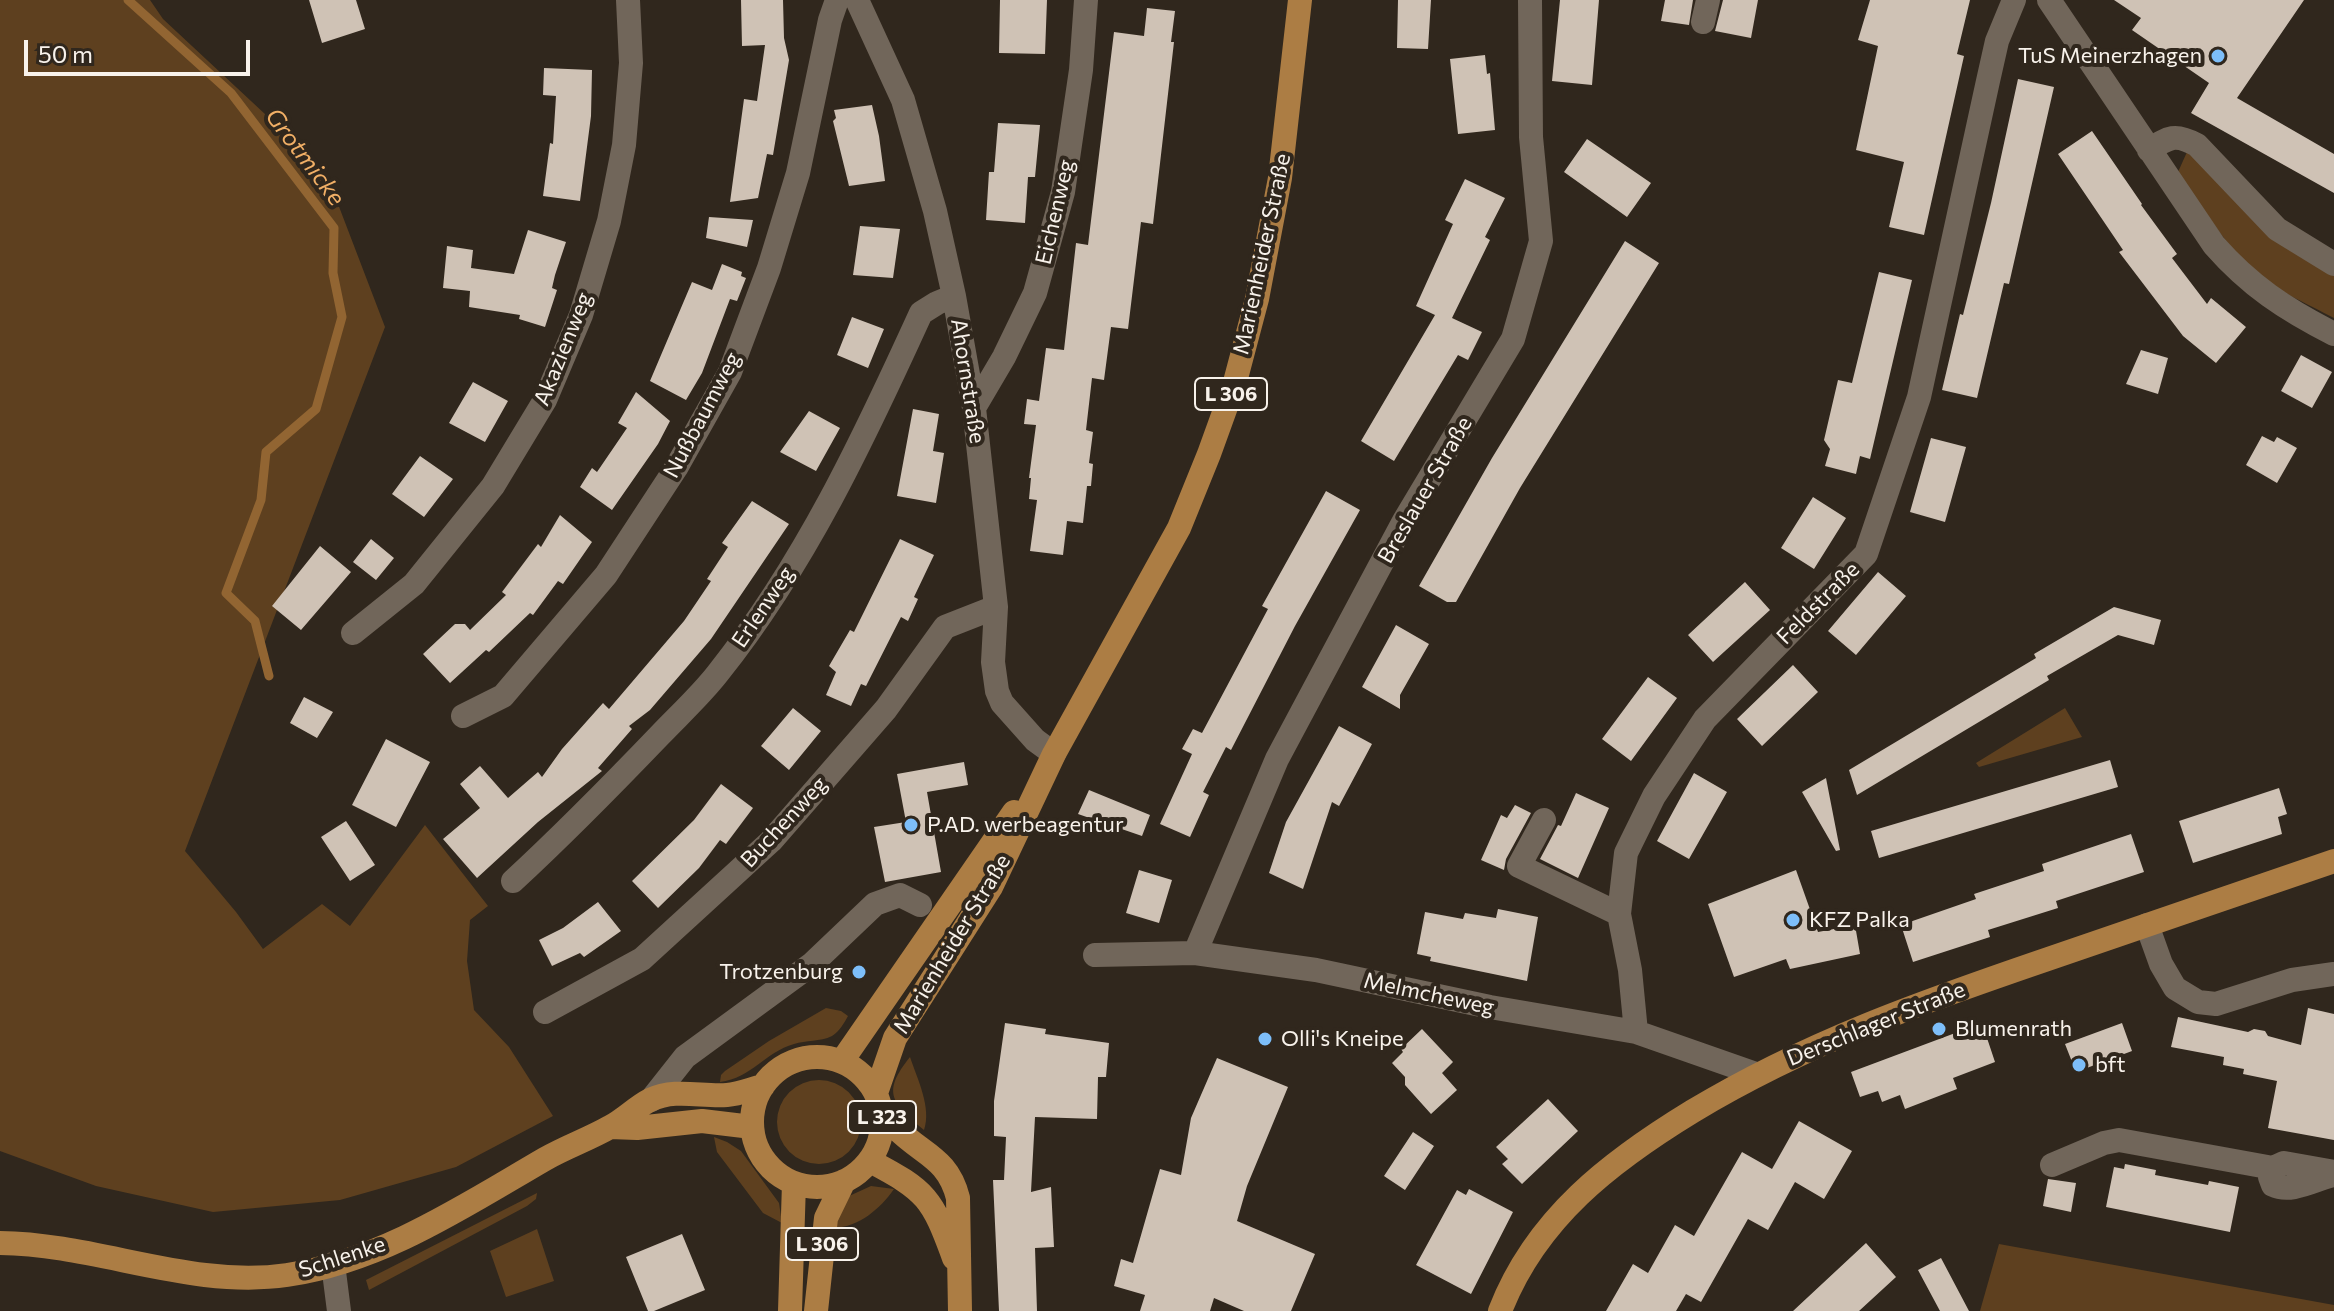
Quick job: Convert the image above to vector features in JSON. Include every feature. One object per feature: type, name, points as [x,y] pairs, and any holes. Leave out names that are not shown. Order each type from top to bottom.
[{"type":"main road","name":"Marienheider Straße","points":[[879,1101],[895,1038],[991,887],[1054,754],[1179,528],[1235,382],[1257,299],[1280,178],[1300,0]]},
{"type":"main road","name":"Marienheider Straße","points":[[842,1061],[1054,754]]},
{"type":"main road","name":"Derschlager Straße","points":[[1500,1311],[1511,1282],[1526,1256],[1555,1220],[1594,1181],[1643,1142],[1756,1074],[1911,1006],[2334,861]]},
{"type":"main road","points":[[842,1061],[817,1057],[792,1062],[771,1076],[754,1106],[752,1127],[761,1155],[781,1176],[811,1187],[844,1181]]},
{"type":"main road","name":"L 323","points":[[842,1061],[856,1069],[899,1130],[932,1155],[949,1173],[958,1198],[960,1311]]},
{"type":"main road","name":"Schlenke","points":[[0,1243],[93,1253],[224,1277],[285,1275],[333,1264],[445,1219],[547,1158],[610,1127],[651,1100],[686,1092],[728,1095],[763,1086]]},
{"type":"main road","name":"L 323","points":[[844,1181],[870,1161],[878,1145],[882,1127],[879,1101]]},
{"type":"main road","name":"Schlenke","points":[[610,1127],[637,1128],[702,1121],[752,1127]]},
{"type":"main road","name":"L 323","points":[[870,1161],[906,1180],[930,1201],[960,1272]]},
{"type":"main road","name":"L 306","points":[[816,1311],[826,1218],[844,1181]]},
{"type":"main road","name":"L 306","points":[[790,1311],[794,1183]]},
{"type":"street","name":"Akazienweg","points":[[353,633],[414,584],[493,486],[545,400],[581,315],[609,221],[624,145],[628,104],[631,63],[628,0]]},
{"type":"street","name":"Nußbaumweg","points":[[463,716],[503,696],[606,575],[676,468],[730,372],[769,268],[798,173],[837,0]]},
{"type":"street","name":"Ahornstraße","points":[[857,0],[903,100],[935,211],[954,296],[974,408],[996,607],[993,662],[997,691],[1002,703],[1035,740],[1054,754]]},
{"type":"street","name":"Eichenweg","points":[[974,408],[1004,357],[1035,293],[1063,192],[1081,70],[1086,0]]},
{"type":"street","name":"Breslauer Straße","points":[[1195,953],[1277,759],[1404,521],[1513,339],[1541,241],[1531,137],[1530,0]]},
{"type":"street","name":"Feldstraße","points":[[1636,1032],[1630,970],[1619,914],[1626,853],[1654,796],[1705,719],[1866,554],[1919,397],[1997,41],[2014,0]]},
{"type":"street","points":[[2049,0],[2214,245],[2241,276],[2279,303],[2334,334]]},
{"type":"street","points":[[2149,150],[2167,138],[2183,137],[2197,145],[2277,229],[2334,264]]},
{"type":"street","name":"Erlenweg","points":[[513,881],[593,806],[717,674],[766,607],[821,518],[865,435],[921,313],[954,296]]},
{"type":"street","name":"Buchenweg","points":[[545,1012],[642,959],[771,841],[886,709],[945,627],[996,607]]},
{"type":"street","points":[[1544,820],[1519,866],[1619,914]]},
{"type":"street","points":[[651,1100],[685,1057],[812,964],[875,904],[900,895],[920,905]]},
{"type":"street","points":[[2147,925],[2161,964],[2175,988],[2198,1002],[2216,1004],[2292,980],[2334,974]]},
{"type":"street","name":"Melmcheweg","points":[[1095,955],[1195,953],[1316,970],[1490,1007],[1636,1032],[1756,1074]]},
{"type":"street","points":[[2052,1165],[2104,1143],[2119,1140],[2273,1168],[2284,1163],[2334,1173]]},
{"type":"street","points":[[333,1264],[339,1311]]},
{"type":"shaded area","points":[[0,0],[150,0],[163,19],[325,170],[385,327],[185,851],[263,949],[322,904],[350,926],[425,825],[488,906],[470,920],[467,961],[474,1010],[509,1047],[553,1116],[456,1167],[340,1200],[213,1212],[96,1186],[0,1151]]},
{"type":"shaded area","points":[[2187,152],[2334,274],[2334,318],[2268,282],[2239,256],[2178,172]]},
{"type":"shaded area","points":[[2065,708],[2082,737],[1979,767],[1976,763]]},
{"type":"shaded area","points":[[826,1008],[848,1016],[832,1036],[784,1048],[741,1076],[720,1082],[725,1071]]},
{"type":"shaded area","points":[[910,1057],[925,1103],[924,1130],[904,1112],[894,1097],[895,1080]]},
{"type":"shaded area","points":[[819,1080],[842,1087],[854,1099],[861,1122],[854,1145],[842,1157],[819,1164],[796,1157],[784,1145],[777,1122],[784,1099],[796,1087]]},
{"type":"shaded area","points":[[714,1137],[741,1151],[779,1203],[782,1223],[763,1213],[717,1152]]},
{"type":"shaded area","points":[[871,1186],[894,1189],[868,1216],[834,1228],[847,1197]]},
{"type":"shaded area","points":[[537,1193],[536,1199],[527,1206],[369,1290],[366,1280]]},
{"type":"shaded area","points":[[537,1229],[554,1281],[506,1297],[490,1251]]},
{"type":"shaded area","points":[[1999,1244],[2334,1305],[2334,1311],[1980,1311]]},
{"type":"building","points":[[309,0],[356,0],[365,29],[322,43]]},
{"type":"building","points":[[741,0],[783,0],[784,38],[789,60],[773,155],[767,154],[758,198],[730,202],[744,99],[757,101],[765,45],[742,46]]},
{"type":"building","points":[[1000,0],[1047,0],[1045,54],[999,53]]},
{"type":"building","points":[[1398,0],[1431,0],[1428,49],[1397,48]]},
{"type":"building","points":[[1560,0],[1599,0],[1592,85],[1552,81]]},
{"type":"building","points":[[1665,0],[1693,0],[1689,25],[1661,21]]},
{"type":"building","points":[[1723,0],[1758,0],[1751,38],[1715,31]]},
{"type":"building","points":[[1870,0],[1970,0],[1957,54],[1964,56],[1924,235],[1889,227],[1904,162],[1856,150],[1878,46],[1858,40]]},
{"type":"building","name":"TuS Meinerzhagen","points":[[2114,0],[2304,0],[2237,98],[2334,154],[2334,193],[2191,113],[2209,83],[2132,30],[2141,18]]},
{"type":"building","points":[[1147,8],[1175,11],[1153,224],[1141,222],[1128,329],[1111,327],[1104,380],[1092,378],[1086,430],[1093,432],[1089,463],[1093,464],[1083,523],[1067,521],[1063,555],[1030,551],[1037,500],[1029,499],[1036,425],[1024,424],[1027,399],[1039,401],[1046,348],[1064,350],[1076,243],[1088,245],[1114,32],[1144,36]]},
{"type":"building","points":[[1485,55],[1487,74],[1490,73],[1495,130],[1458,134],[1450,59]]},
{"type":"building","points":[[544,68],[592,70],[591,116],[580,201],[543,196],[550,143],[553,144],[556,96],[543,95]]},
{"type":"building","points":[[2018,79],[2054,87],[2009,284],[2004,283],[1977,398],[1942,390],[1991,203]]},
{"type":"building","points":[[872,105],[885,181],[849,186],[833,121],[836,118],[834,110]]},
{"type":"building","points":[[998,123],[1040,125],[1035,177],[1028,177],[1025,223],[986,220],[989,172],[994,172]]},
{"type":"building","points":[[2092,131],[2177,254],[2172,258],[2207,304],[2211,298],[2246,327],[2216,363],[2183,336],[2119,252],[2123,250],[2058,154]]},
{"type":"building","points":[[1587,139],[1651,183],[1627,217],[1564,172]]},
{"type":"building","points":[[1465,179],[1505,198],[1485,237],[1490,240],[1452,318],[1482,332],[1468,360],[1458,355],[1394,461],[1361,441],[1435,315],[1416,306],[1453,224],[1445,220]]},
{"type":"building","points":[[709,217],[753,220],[747,247],[706,238]]},
{"type":"building","points":[[860,226],[900,229],[893,278],[853,275]]},
{"type":"building","points":[[528,230],[566,242],[552,288],[557,290],[545,327],[519,319],[520,315],[469,307],[470,291],[443,288],[447,246],[473,250],[471,268],[514,274]]},
{"type":"building","points":[[1625,241],[1659,263],[1520,488],[1456,602],[1447,602],[1419,586],[1492,458]]},
{"type":"building","points":[[722,264],[742,272],[741,276],[746,278],[737,301],[730,299],[702,373],[686,400],[650,381],[692,282],[712,290]]},
{"type":"building","points":[[1879,272],[1912,280],[1870,459],[1860,456],[1856,474],[1825,466],[1830,449],[1824,440],[1838,380],[1852,383]]},
{"type":"building","points":[[852,317],[884,329],[868,368],[837,355]]},
{"type":"building","points":[[2141,350],[2168,358],[2158,394],[2126,384]]},
{"type":"building","points":[[2301,355],[2332,372],[2312,408],[2281,391]]},
{"type":"building","points":[[473,382],[508,401],[485,442],[449,423]]},
{"type":"building","points":[[636,392],[670,421],[658,444],[612,510],[580,487],[592,468],[597,472],[627,428],[618,423]]},
{"type":"building","points":[[913,409],[939,414],[933,451],[944,453],[936,503],[897,496]]},
{"type":"building","points":[[809,411],[840,428],[816,471],[780,452]]},
{"type":"building","points":[[2262,436],[2274,442],[2277,437],[2297,448],[2277,483],[2246,465]]},
{"type":"building","points":[[1931,438],[1966,447],[1945,522],[1910,512]]},
{"type":"building","points":[[420,456],[453,479],[424,517],[392,494]]},
{"type":"building","points":[[1326,491],[1360,510],[1231,750],[1226,747],[1203,792],[1209,795],[1190,837],[1160,824],[1192,754],[1182,749],[1193,729],[1202,733],[1268,609],[1262,606]]},
{"type":"building","points":[[1813,497],[1846,518],[1814,569],[1781,548]]},
{"type":"building","points":[[752,501],[789,524],[711,639],[650,710],[629,726],[632,729],[598,768],[602,771],[538,822],[477,878],[443,839],[480,808],[460,784],[480,766],[508,798],[538,772],[542,777],[603,703],[609,709],[684,621],[711,581],[707,579],[728,547],[722,543]]},
{"type":"building","points":[[560,515],[592,542],[563,584],[558,581],[533,615],[530,613],[450,683],[423,654],[455,624],[465,624],[470,630],[506,595],[502,592],[538,544],[541,547]]},
{"type":"building","points":[[371,539],[394,558],[376,580],[353,562]]},
{"type":"building","points":[[900,539],[934,555],[914,597],[918,599],[908,621],[901,617],[866,686],[861,684],[851,706],[826,695],[836,672],[829,666],[850,630],[854,632]]},
{"type":"building","points":[[320,546],[351,572],[301,630],[272,606]]},
{"type":"building","points":[[1878,572],[1906,596],[1856,655],[1828,631]]},
{"type":"building","points":[[1745,582],[1770,610],[1713,662],[1688,635]]},
{"type":"building","points":[[2114,607],[2161,620],[2154,645],[2118,635],[1857,795],[1849,770],[2036,658],[2034,654]]},
{"type":"building","points":[[1396,625],[1429,644],[1400,695],[1400,709],[1362,687]]},
{"type":"building","points":[[1793,665],[1818,692],[1762,746],[1737,719]]},
{"type":"building","points":[[1648,677],[1677,698],[1631,761],[1602,739]]},
{"type":"building","points":[[304,697],[333,712],[317,738],[290,723]]},
{"type":"building","points":[[793,708],[821,731],[789,770],[761,746]]},
{"type":"building","points":[[1339,726],[1372,744],[1339,806],[1332,802],[1303,889],[1269,873],[1286,822]]},
{"type":"building","points":[[386,739],[430,762],[396,827],[352,805]]},
{"type":"building","points":[[2110,760],[2118,787],[1879,858],[1871,831]]},
{"type":"building","name":"P.AD. werbeagentur","points":[[964,762],[968,785],[927,792],[941,872],[885,882],[874,827],[906,822],[897,774]]},
{"type":"building","points":[[1694,773],[1727,792],[1689,859],[1657,841]]},
{"type":"building","points":[[1826,778],[1840,850],[1836,851],[1802,792]]},
{"type":"building","points":[[721,784],[753,808],[726,844],[720,840],[699,868],[658,908],[632,881],[694,820]]},
{"type":"building","points":[[2279,788],[2287,814],[2278,817],[2282,834],[2193,863],[2179,821]]},
{"type":"building","points":[[1089,790],[1150,815],[1142,836],[1078,814]]},
{"type":"building","points":[[1576,793],[1609,808],[1578,878],[1540,859],[1558,825],[1561,826]]},
{"type":"building","points":[[1515,805],[1531,813],[1506,859],[1504,870],[1481,860],[1501,815],[1507,818]]},
{"type":"building","points":[[346,821],[375,865],[350,881],[321,837]]},
{"type":"building","points":[[2131,834],[2144,872],[2056,901],[2058,908],[1988,930],[1990,937],[1913,962],[1901,925],[1976,899],[1974,894],[2044,871],[2042,864]]},
{"type":"building","points":[[1139,870],[1172,880],[1159,923],[1126,913]]},
{"type":"building","points":[[1796,870],[1818,932],[1855,925],[1860,954],[1790,969],[1786,959],[1734,977],[1708,904]]},
{"type":"building","points":[[598,902],[621,931],[584,957],[580,953],[552,966],[539,940],[563,928]]},
{"type":"building","points":[[1498,909],[1538,917],[1527,981],[1430,961],[1431,957],[1417,954],[1425,912],[1463,919],[1465,913],[1496,918]]},
{"type":"building","points":[[2308,1008],[2334,1014],[2334,1140],[2268,1128],[2277,1081],[2243,1074],[2244,1069],[2223,1065],[2224,1057],[2171,1047],[2178,1017],[2248,1032],[2254,1029],[2265,1031],[2268,1036],[2301,1045]]},
{"type":"building","points":[[1005,1023],[1046,1029],[1045,1034],[1109,1043],[1106,1077],[1098,1077],[1097,1119],[1035,1117],[1031,1192],[1051,1187],[1054,1247],[1035,1248],[1037,1311],[999,1311],[993,1180],[1004,1180],[1006,1137],[994,1136],[994,1101]]},
{"type":"building","points":[[1982,1023],[1995,1062],[1953,1078],[1957,1089],[1905,1109],[1900,1095],[1882,1102],[1878,1091],[1860,1097],[1851,1072]]},
{"type":"building","points":[[2122,1023],[2132,1051],[2076,1072],[2065,1044]]},
{"type":"building","points":[[1422,1029],[1453,1062],[1442,1073],[1457,1090],[1431,1114],[1405,1085],[1405,1077],[1392,1063],[1403,1052],[1401,1049]]},
{"type":"building","points":[[1217,1058],[1288,1087],[1247,1186],[1237,1221],[1315,1254],[1291,1311],[1244,1311],[1214,1298],[1210,1311],[1140,1311],[1145,1295],[1114,1286],[1121,1259],[1133,1263],[1160,1169],[1181,1175],[1191,1118]]},
{"type":"building","points":[[1548,1099],[1578,1131],[1522,1184],[1502,1164],[1508,1159],[1496,1147]]},
{"type":"building","points":[[1799,1121],[1852,1151],[1824,1199],[1795,1182],[1768,1230],[1748,1219],[1701,1302],[1686,1294],[1676,1311],[1606,1311],[1633,1264],[1648,1273],[1675,1225],[1694,1236],[1742,1152],[1772,1169]]},
{"type":"building","points":[[1413,1132],[1434,1146],[1405,1190],[1384,1176]]},
{"type":"building","points":[[2125,1164],[2156,1170],[2155,1175],[2208,1185],[2209,1181],[2239,1187],[2230,1232],[2106,1207],[2114,1167],[2124,1169]]},
{"type":"building","points":[[2048,1179],[2076,1183],[2071,1212],[2043,1206]]},
{"type":"building","points":[[1469,1189],[1513,1212],[1471,1294],[1416,1265],[1457,1190],[1466,1195]]},
{"type":"building","points":[[682,1234],[705,1290],[648,1311],[626,1257]]},
{"type":"building","points":[[1866,1243],[1896,1277],[1859,1311],[1793,1311]]},
{"type":"building","points":[[1941,1258],[1969,1311],[1940,1311],[1918,1270]]},
{"type":"waterway","name":"Grotmicke","points":[[128,0],[231,93],[334,228],[333,273],[342,317],[316,409],[266,452],[261,500],[226,593],[255,621],[269,676]]},
{"type":"place","name":"TuS Meinerzhagen","points":[[2218,56]]},
{"type":"place","name":"P.AD. werbeagentur","points":[[911,825]]},
{"type":"place","name":"KFZ Palka","points":[[1793,920]]},
{"type":"place","name":"Trotzenburg","points":[[859,972]]},
{"type":"place","name":"Blumenrath","points":[[1939,1029]]},
{"type":"place","name":"Olli's Kneipe","points":[[1265,1039]]},
{"type":"place","name":"bft","points":[[2079,1065]]}]
